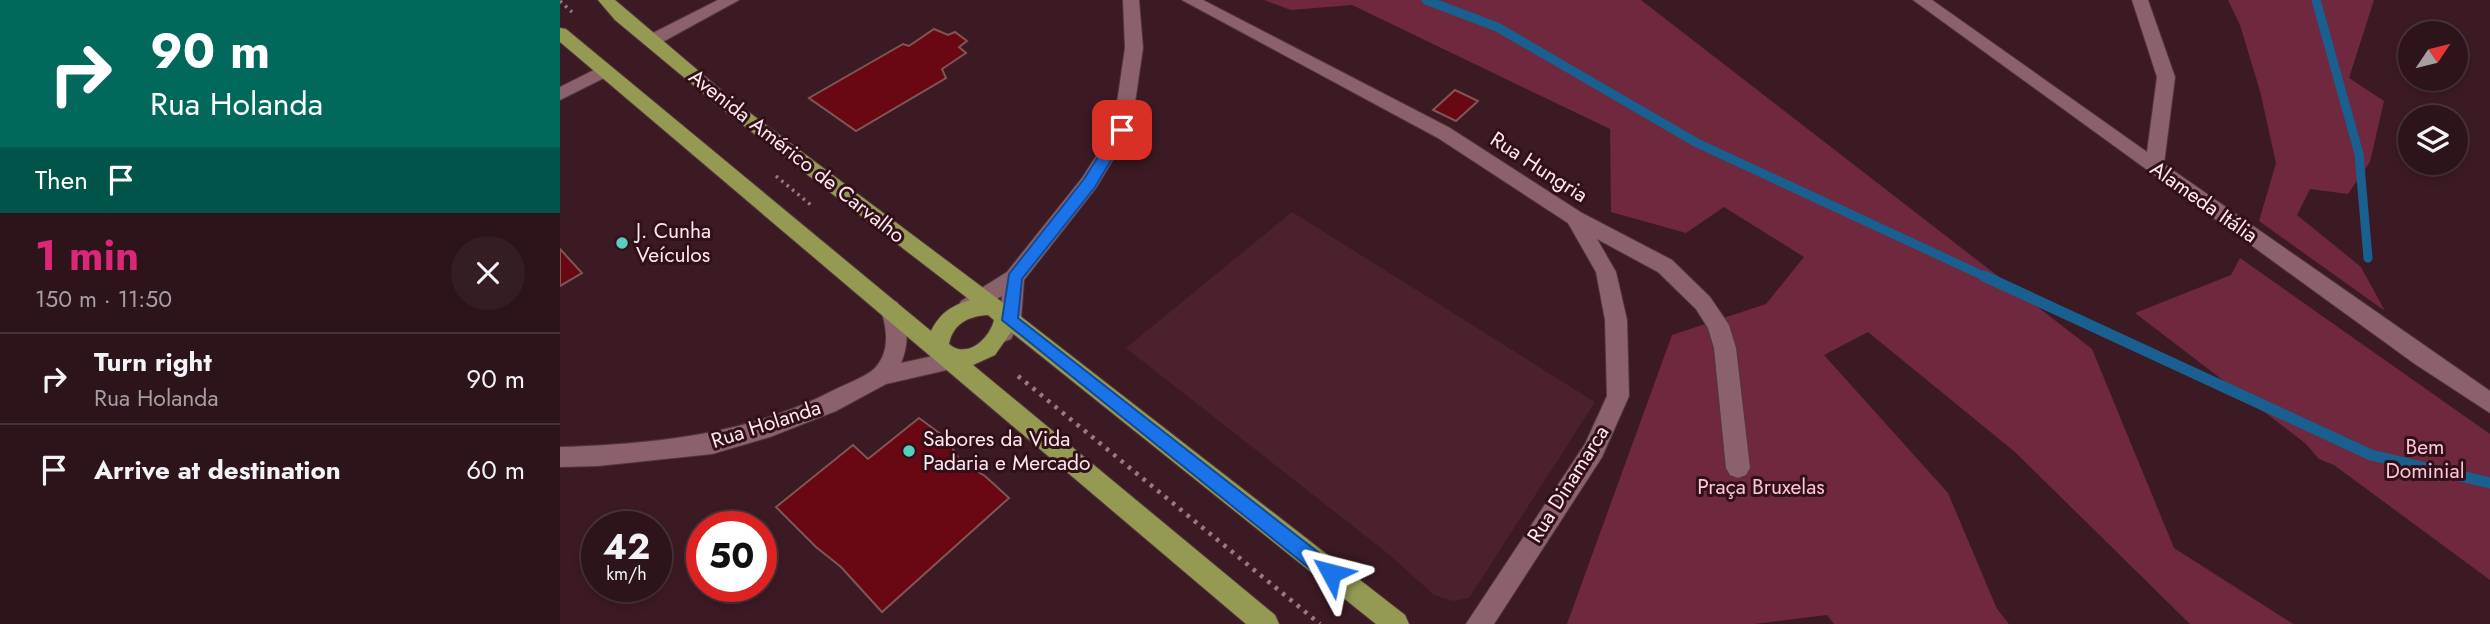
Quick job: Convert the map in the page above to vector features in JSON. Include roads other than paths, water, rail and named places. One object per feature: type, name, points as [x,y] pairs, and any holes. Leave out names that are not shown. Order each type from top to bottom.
[{"type":"main road","name":"Avenida Américo de Carvalho","points":[[606,0],[728,105],[1396,624]]},
{"type":"main road","points":[[560,33],[890,308],[952,355],[1266,624]]},
{"type":"main road","points":[[963,310],[998,315],[990,348],[952,355],[941,330],[946,322],[963,310]]},
{"type":"street","points":[[651,41],[731,0]]},
{"type":"street","points":[[998,315],[1014,278],[1090,183],[1122,130],[1134,48],[1131,0]]},
{"type":"street","name":"Rua Hungria","points":[[1190,0],[1444,133],[1575,218],[1665,266],[1703,303],[1718,325],[1725,348],[1738,468]]},
{"type":"street","name":"Alameda Itália","points":[[1921,0],[2489,402]]},
{"type":"street","points":[[2140,0],[2166,77],[2154,167]]},
{"type":"street","points":[[560,94],[604,71]]},
{"type":"street","name":"Rua Dinamarca","points":[[1477,623],[1594,450],[1618,396],[1616,320],[1606,272],[1575,218]]},
{"type":"street","points":[[998,315],[1014,278]]},
{"type":"street","points":[[881,376],[894,358],[898,342],[898,326],[890,308]]},
{"type":"street","name":"Rua Holanda","points":[[560,457],[598,456],[712,444],[771,427],[828,404],[881,376],[952,355]]},
{"type":"waterway","points":[[1426,0],[1497,27],[1697,143],[1988,278]]},
{"type":"waterway","points":[[2316,0],[2359,154],[2368,258]]},
{"type":"waterway","points":[[1984,276],[2371,455],[2490,483]]},
{"type":"place","name":"J. Cunha Veículos","points":[[622,243]]},
{"type":"place","name":"Sabores da Vida Padaria e Mercado","points":[[909,451]]},
{"type":"park label","name":"Bem Dominial","points":[[2425,459]]},
{"type":"park label","name":"Praça Bruxelas","points":[[1761,487]]}]
